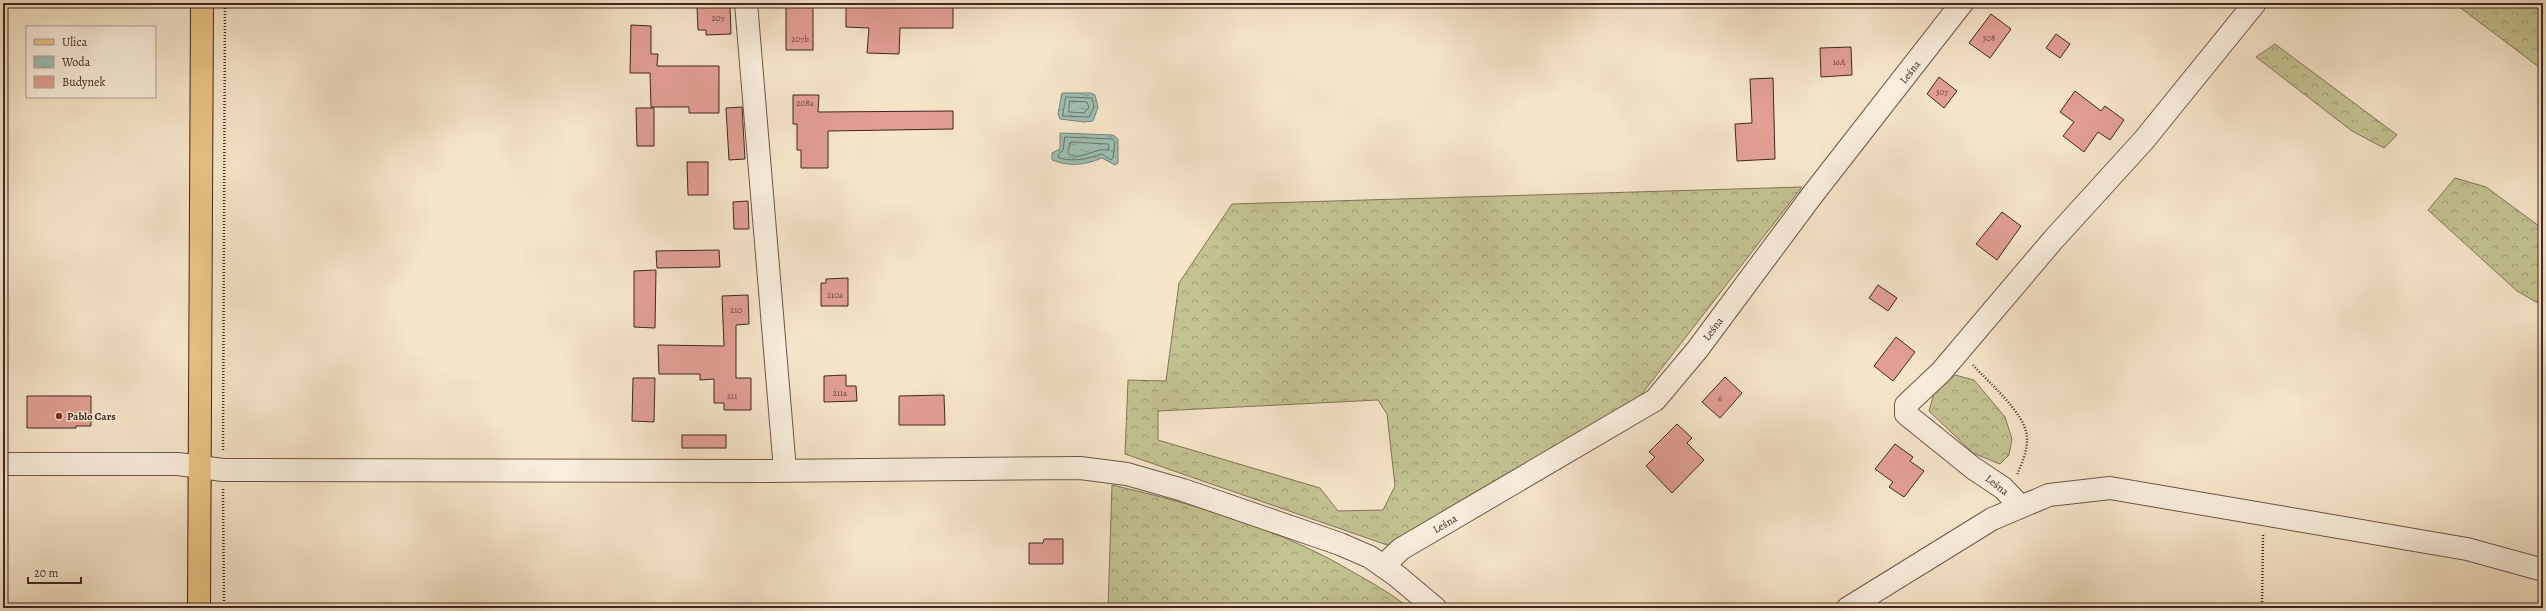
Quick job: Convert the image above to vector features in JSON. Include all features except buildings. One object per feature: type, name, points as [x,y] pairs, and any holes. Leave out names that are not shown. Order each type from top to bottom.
[{"type":"main road","points":[[199,608],[202,3]]},
{"type":"street","points":[[746,3],[785,470]]},
{"type":"street","name":"Leśna","points":[[1383,566],[1401,550],[1655,400],[1697,350],[1813,194],[1962,3]]},
{"type":"street","name":"Leśna","points":[[2015,500],[1906,414],[1906,405],[1960,351],[2053,240],[2144,140],[2255,3]]},
{"type":"street","points":[[3,464],[178,464],[222,470],[785,470],[1080,468],[1128,474],[1300,529],[1362,554],[1383,566],[1434,608]]},
{"type":"street","points":[[1848,608],[1992,520],[2015,500],[2110,488],[2467,549],[2543,570]]},
{"type":"path","points":[[223,453],[224,3]]},
{"type":"path","points":[[1960,351],[2020,417],[2027,436],[2026,454],[2015,500]]},
{"type":"path","points":[[223,484],[224,608]]},
{"type":"path","points":[[2262,608],[2263,514]]},
{"type":"green space","points":[[2454,3],[2543,3],[2543,70]]},
{"type":"green space","points":[[2275,44],[2397,135],[2384,148],[2352,131],[2256,57]]},
{"type":"green space","points":[[2455,178],[2486,187],[2543,229],[2543,306],[2517,291],[2428,210]]},
{"type":"green space","points":[[1802,187],[1638,399],[1390,546],[1125,454],[1128,380],[1166,381],[1179,283],[1232,204]],"holes":[[[1378,400],[1387,414],[1395,486],[1383,510],[1338,511],[1320,488],[1158,440],[1158,411]]]},
{"type":"green space","points":[[1955,375],[1974,380],[2005,417],[2012,439],[2009,455],[2000,464],[1973,453],[1929,411],[1934,393]]},
{"type":"green space","points":[[1112,485],[1208,510],[1239,520],[1300,544],[1378,586],[1409,608],[1108,608]]},
{"type":"water","points":[[1062,93],[1091,93],[1095,95],[1098,107],[1093,121],[1084,122],[1060,119],[1058,114]]},
{"type":"water","points":[[1060,133],[1113,135],[1118,139],[1118,163],[1115,165],[1102,158],[1077,164],[1065,164],[1052,160],[1052,153],[1060,149]]},
{"type":"place","name":"Pablo Cars","points":[[59,416]]}]
